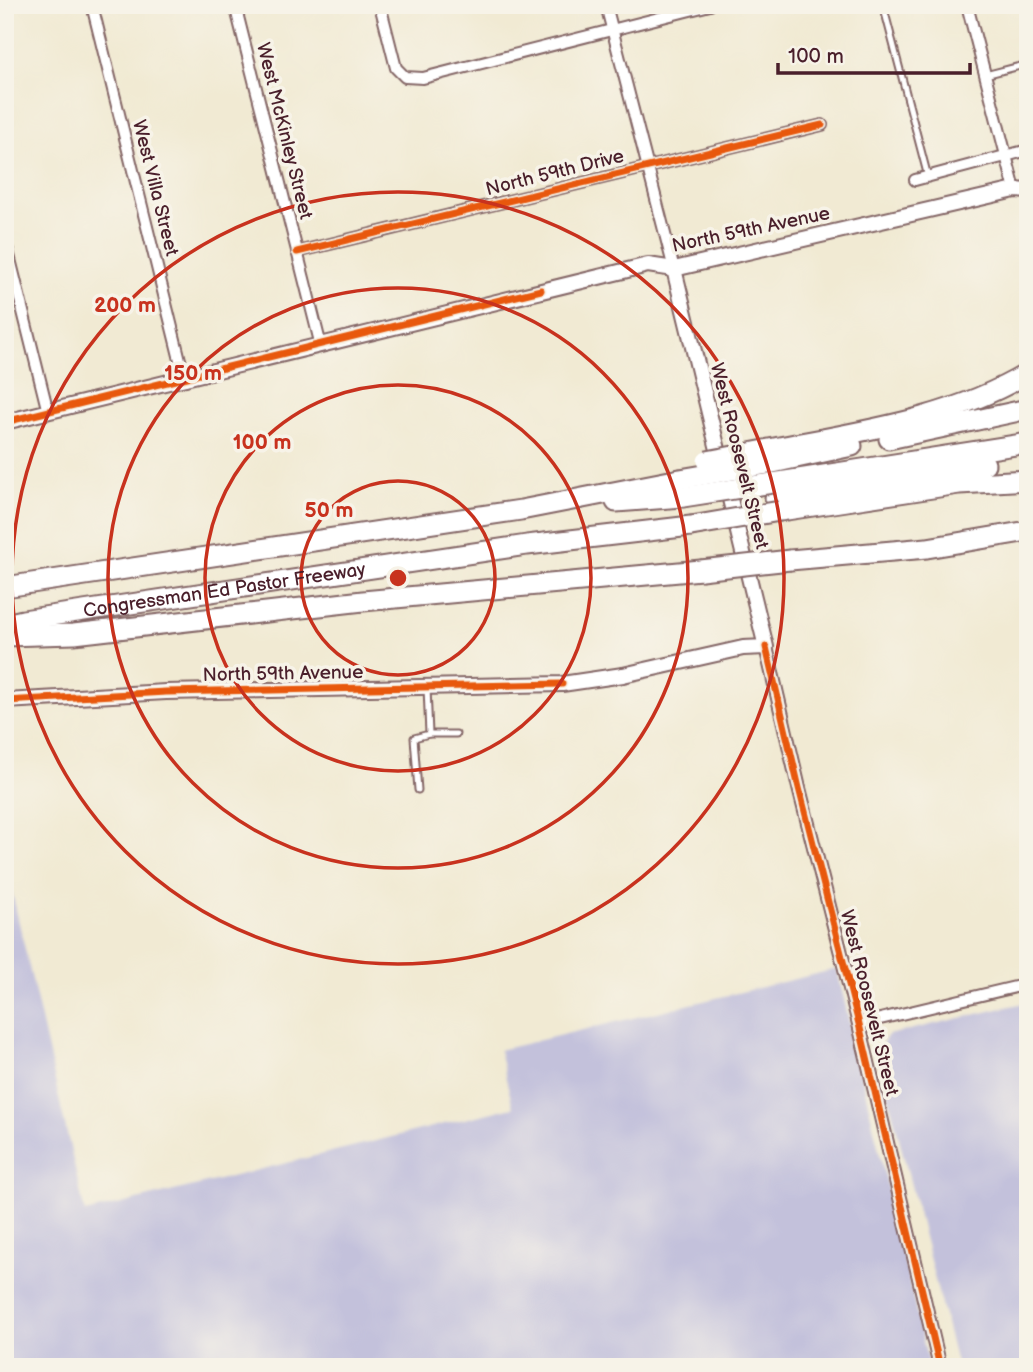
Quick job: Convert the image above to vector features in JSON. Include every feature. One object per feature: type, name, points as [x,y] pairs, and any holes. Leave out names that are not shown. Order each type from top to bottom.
[{"type":"highway","points":[[772,481],[888,425],[953,409],[991,394],[1028,373]]},
{"type":"highway","points":[[684,497],[772,481],[1028,409]]},
{"type":"highway","points":[[521,510],[684,497],[772,481],[1028,443]]},
{"type":"highway","points":[[521,510],[684,497],[772,481],[1028,457]]},
{"type":"highway","points":[[772,481],[959,484],[1028,480]]},
{"type":"highway","name":"Congressman Ed Pastor Freeway","points":[[5,624],[527,545],[684,497]]},
{"type":"highway","name":"Congressman Ed Pastor Freeway","points":[[5,587],[521,510]]},
{"type":"highway","points":[[5,636],[74,634],[363,601],[927,548],[1028,531]]},
{"type":"main road","name":"North 59th Avenue","points":[[5,422],[648,265],[674,269],[1024,188]]},
{"type":"main road","name":"West Roosevelt Street","points":[[674,269],[766,647]]},
{"type":"main road","name":"North 59th Avenue","points":[[5,701],[166,692],[562,684],[623,675],[743,648],[766,647]]},
{"type":"street","name":"West Villa Street","points":[[92,5],[185,380]]},
{"type":"street","name":"West McKinley Street","points":[[235,5],[321,346]]},
{"type":"street","points":[[380,5],[396,68],[405,77],[423,78],[710,5]]},
{"type":"street","name":"West Roosevelt Street","points":[[606,5],[674,269]]},
{"type":"street","points":[[967,5],[1006,156],[1024,188]]},
{"type":"street","name":"North 59th Drive","points":[[296,252],[822,124]]},
{"type":"street","points":[[915,180],[1028,150]]},
{"type":"street","points":[[5,239],[48,412]]},
{"type":"street","name":"West Roosevelt Street","points":[[766,647],[940,1367]]},
{"type":"street","points":[[859,1024],[1028,984]]},
{"type":"lane","points":[[883,5],[928,177]]},
{"type":"lane","points":[[985,75],[1028,64]]},
{"type":"lane","points":[[427,688],[429,734]]},
{"type":"lane","points":[[418,790],[414,738],[429,734],[456,734]]},
{"type":"shaded area","points":[[5,861],[85,1213],[513,1107],[499,1050],[837,969],[929,1367],[5,1367]]},
{"type":"shaded area","points":[[1028,1002],[1028,1367],[957,1367],[877,1051],[888,1035]]},
{"type":"cycle path","points":[[297,252],[822,125]]},
{"type":"cycle path","points":[[5,422],[541,290]]},
{"type":"cycle path","points":[[766,647],[940,1367]]},
{"type":"cycle path","points":[[5,701],[166,692],[562,684]]}]
